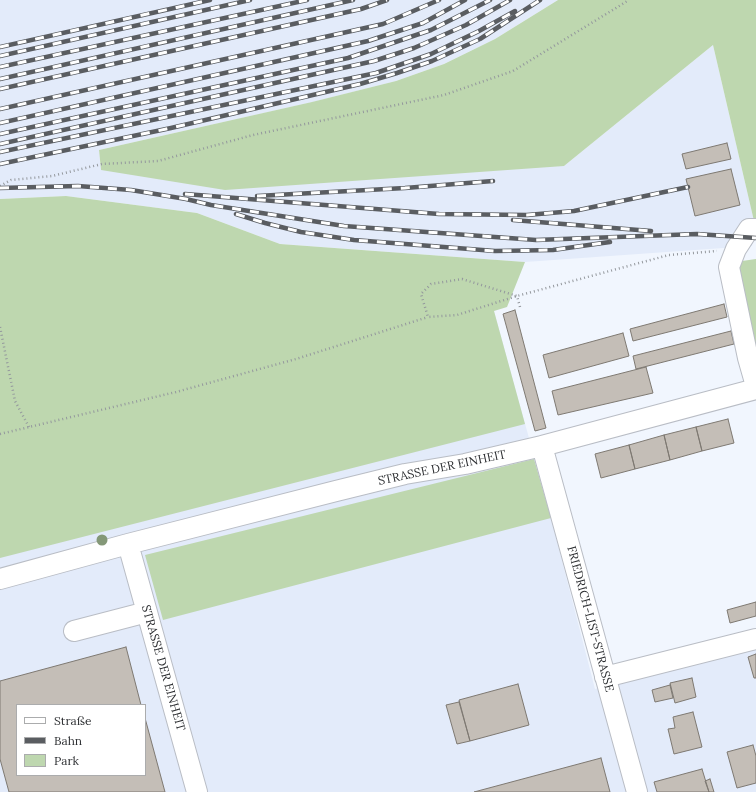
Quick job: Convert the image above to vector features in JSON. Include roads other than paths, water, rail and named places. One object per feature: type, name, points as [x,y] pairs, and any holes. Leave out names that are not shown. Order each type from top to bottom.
[{"type":"street","points":[[756,229],[749,229],[736,249],[729,267],[748,358],[756,386]]},
{"type":"street","name":"STRASSE DER EINHEIT","points":[[0,579],[128,544],[405,474],[465,464],[542,446],[756,389]]},
{"type":"street","name":"FRIEDRICH-LIST-STRASSE","points":[[542,446],[637,792]]},
{"type":"street","name":"STRASSE DER EINHEIT","points":[[128,544],[197,792]]},
{"type":"street","points":[[74,631],[147,612]]},
{"type":"street","points":[[606,677],[756,639]]},
{"type":"railway","points":[[0,47],[210,0]]},
{"type":"railway","points":[[0,56],[250,0]]},
{"type":"railway","points":[[0,67],[307,0]]},
{"type":"railway","points":[[0,79],[353,0]]},
{"type":"railway","points":[[0,89],[361,9],[387,0]]},
{"type":"railway","points":[[0,109],[383,24],[439,0]]},
{"type":"railway","points":[[0,123],[368,41],[423,23],[465,0]]},
{"type":"railway","points":[[0,134],[348,58],[431,30],[490,0]]},
{"type":"railway","points":[[0,144],[374,61],[414,48],[466,25],[510,0]]},
{"type":"railway","points":[[0,164],[171,128],[360,84],[397,73],[432,61],[480,39],[540,0]]},
{"type":"railway","points":[[0,152],[376,73],[431,54],[479,31],[515,11]]},
{"type":"railway","points":[[257,196],[405,188],[493,181]]},
{"type":"railway","points":[[0,188],[78,186],[131,190],[186,199],[211,205],[344,226],[536,240],[697,234],[756,238]]},
{"type":"railway","points":[[185,194],[439,214],[527,215],[574,211],[688,187]]},
{"type":"railway","points":[[236,214],[301,232],[354,240],[495,251],[553,250],[610,242]]},
{"type":"railway","points":[[513,220],[651,231]]}]
